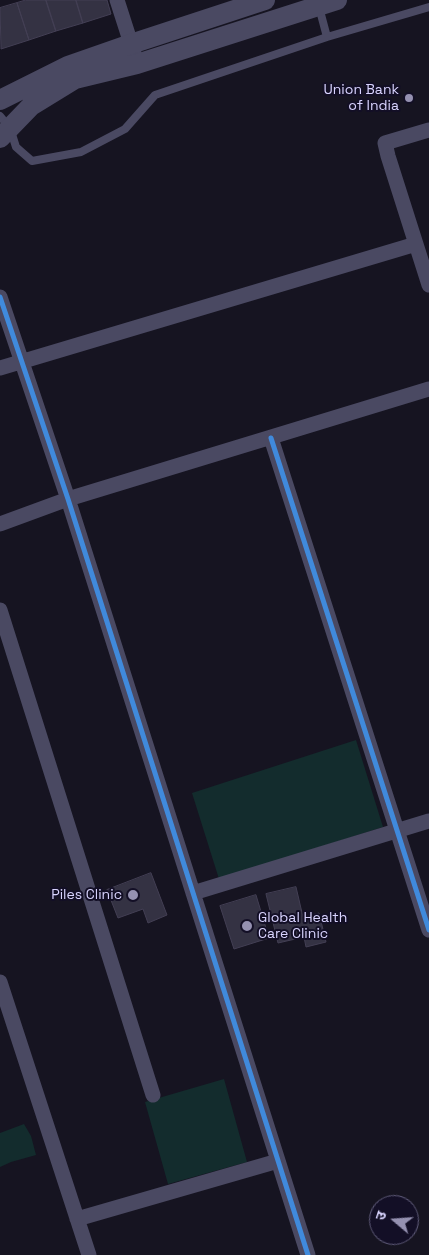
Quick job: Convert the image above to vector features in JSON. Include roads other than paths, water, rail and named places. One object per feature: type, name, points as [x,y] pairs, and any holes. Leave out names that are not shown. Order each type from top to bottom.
[{"type":"street","points":[[117,0],[137,64]]},
{"type":"street","points":[[0,100],[68,66],[266,0]]},
{"type":"street","points":[[3,127],[31,106],[75,79],[137,64],[324,2]]},
{"type":"street","points":[[429,130],[386,143],[388,156],[429,285]]},
{"type":"street","points":[[0,368],[416,244]]},
{"type":"street","points":[[0,297],[68,500],[308,1255]]},
{"type":"street","points":[[0,524],[68,500],[429,389]]},
{"type":"street","points":[[271,438],[429,930]]},
{"type":"street","points":[[0,610],[153,1095]]},
{"type":"street","points":[[193,893],[429,821]]},
{"type":"street","points":[[0,982],[89,1255]]},
{"type":"street","points":[[77,1219],[278,1161]]},
{"type":"lane","points":[[324,2],[327,37]]},
{"type":"lane","points":[[3,127],[16,147],[32,161],[81,152],[125,129],[155,95],[327,37],[429,7]]},
{"type":"place","name":"Union Bank of India","points":[[409,98]]},
{"type":"place","name":"Piles Clinic","points":[[133,895]]},
{"type":"place","name":"Global Health Care Clinic","points":[[247,926]]}]
